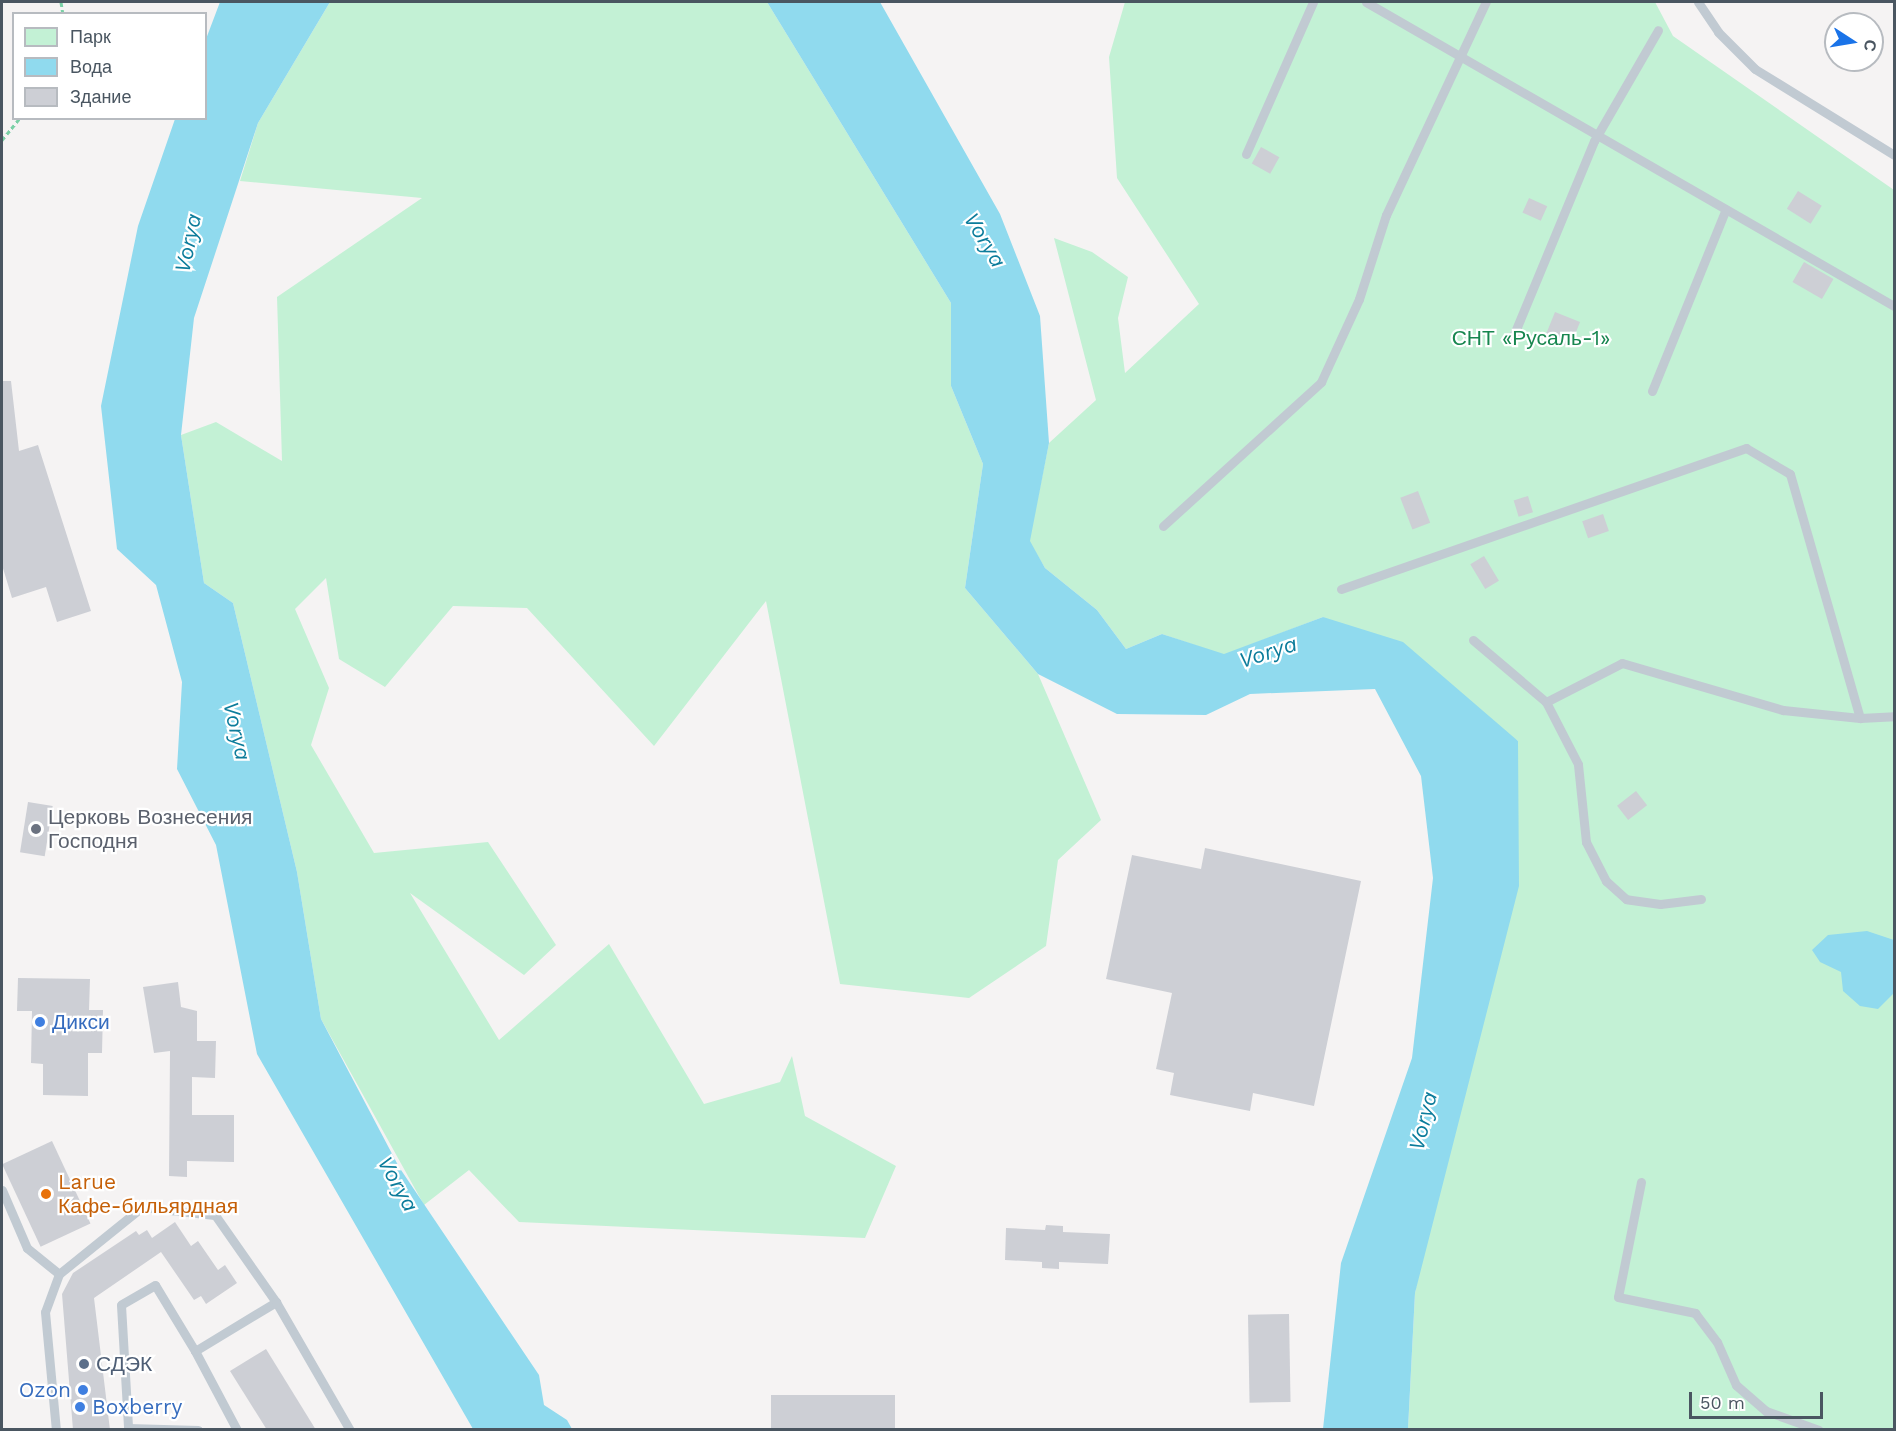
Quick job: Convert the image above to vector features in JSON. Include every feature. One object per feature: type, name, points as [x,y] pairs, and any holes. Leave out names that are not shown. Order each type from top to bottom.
[{"type":"lane","points":[[1246,154],[1313,2]]},
{"type":"lane","points":[[1366,2],[1894,306]]},
{"type":"lane","points":[[1163,526],[1321,382],[1359,299],[1386,214],[1486,2]]},
{"type":"lane","points":[[1698,2],[1718,32],[1755,69],[1894,155]]},
{"type":"lane","points":[[1512,339],[1594,141],[1658,30]]},
{"type":"lane","points":[[1652,391],[1726,209]]},
{"type":"lane","points":[[1341,589],[1746,448],[1790,474],[1860,718]]},
{"type":"lane","points":[[1473,640],[1546,702],[1578,764],[1586,842],[1606,881],[1626,899],[1660,904],[1701,899]]},
{"type":"lane","points":[[1546,702],[1622,663],[1783,710],[1860,718],[1894,716]]},
{"type":"lane","points":[[1641,1182],[1618,1297],[1695,1313],[1718,1342],[1736,1385],[1766,1411],[1819,1430]]},
{"type":"lane","points":[[2,1190],[27,1248],[59,1274]]},
{"type":"lane","points":[[56,1430],[45,1312],[59,1274],[142,1207],[215,1215],[276,1302],[350,1430]]},
{"type":"lane","points":[[198,1430],[128,1428],[121,1305],[155,1285],[195,1351],[237,1430]]},
{"type":"lane","points":[[195,1351],[276,1302]]},
{"type":"path","points":[[2,140],[18,120]]},
{"type":"green space","points":[[330,2],[767,2],[951,303],[951,386],[983,464],[965,588],[1038,674],[1101,820],[1058,860],[1046,946],[969,998],[840,984],[766,601],[654,746],[527,608],[453,606],[385,687],[339,659],[326,578],[295,609],[329,688],[311,745],[374,853],[488,842],[556,945],[524,975],[410,893],[499,1040],[609,944],[704,1104],[780,1082],[792,1056],[805,1116],[896,1166],[865,1238],[519,1222],[469,1170],[424,1205],[321,1019],[297,872],[233,603],[204,583],[181,435],[216,422],[282,461],[277,297],[422,198],[240,181],[258,123]]},
{"type":"green space","name":"СНТ «Русаль-1»","points":[[1125,2],[1655,2],[1673,36],[1894,190],[1894,1429],[1408,1429],[1415,1293],[1518,741],[1323,617],[1224,655],[1162,634],[1126,649],[1097,610],[1045,568],[1029,541],[1049,443],[1096,400],[1054,238],[1092,252],[1128,277],[1118,318],[1125,373],[1199,304],[1117,178],[1109,57]]},
{"type":"water","name":"Vorya","points":[[220,2],[330,2],[258,123],[194,318],[181,435],[204,583],[233,603],[297,872],[321,1019],[399,1167],[539,1375],[544,1405],[567,1420],[572,1429],[473,1429],[257,1054],[216,845],[177,769],[182,682],[156,585],[117,549],[101,406],[138,226],[175,120],[207,120],[207,36]]},
{"type":"water","name":"Vorya","points":[[767,2],[880,2],[1000,214],[1040,316],[1049,443],[1030,541],[1045,568],[1097,610],[1126,649],[1162,634],[1224,654],[1323,617],[1403,642],[1518,741],[1519,886],[1415,1293],[1408,1429],[1323,1429],[1341,1263],[1412,1058],[1433,878],[1421,776],[1375,689],[1250,694],[1206,715],[1117,714],[1038,674],[965,588],[983,464],[951,386],[951,303]]},
{"type":"water","points":[[1867,931],[1894,940],[1894,993],[1878,1009],[1860,1006],[1843,991],[1841,972],[1820,962],[1812,950],[1828,935]]},
{"type":"building","points":[[1261,147],[1279,157],[1270,174],[1252,164]]},
{"type":"building","points":[[1798,191],[1822,206],[1811,224],[1787,209]]},
{"type":"building","points":[[1529,198],[1547,206],[1541,221],[1522,213]]},
{"type":"building","points":[[1804,262],[1833,279],[1822,299],[1792,282]]},
{"type":"building","points":[[1555,312],[1580,322],[1570,347],[1545,337]]},
{"type":"building","points":[[2,381],[11,381],[19,451],[38,445],[91,611],[57,622],[46,587],[12,598],[2,565]]},
{"type":"building","points":[[1418,491],[1430,523],[1412,530],[1400,498]]},
{"type":"building","points":[[1528,496],[1533,512],[1519,517],[1514,500]]},
{"type":"building","points":[[1603,514],[1609,531],[1588,538],[1582,521]]},
{"type":"building","points":[[1484,556],[1499,581],[1485,589],[1470,564]]},
{"type":"building","points":[[1636,791],[1647,805],[1628,820],[1617,806]]},
{"type":"building","name":"Церковь Вознесения Господня","points":[[28,802],[53,806],[45,856],[20,852]]},
{"type":"building","points":[[1205,848],[1361,881],[1314,1106],[1253,1093],[1250,1111],[1170,1095],[1174,1073],[1156,1069],[1172,993],[1106,979],[1132,855],[1201,869]]},
{"type":"building","points":[[18,978],[90,979],[89,1010],[103,1010],[102,1053],[88,1053],[88,1096],[43,1095],[43,1064],[31,1063],[32,1011],[17,1011]]},
{"type":"building","points":[[178,982],[181,1007],[197,1011],[197,1041],[216,1041],[215,1078],[192,1077],[192,1115],[234,1115],[234,1162],[187,1161],[187,1177],[169,1176],[170,1051],[154,1053],[143,987]]},
{"type":"building","name":"Larue Кафе-бильярдная","points":[[52,1141],[90,1223],[41,1247],[2,1164]]},
{"type":"building","points":[[175,1222],[191,1246],[198,1241],[218,1270],[225,1265],[237,1283],[206,1304],[201,1296],[194,1300],[161,1252],[94,1298],[110,1430],[73,1430],[62,1294],[73,1273],[136,1231],[139,1235],[147,1230],[152,1238]]},
{"type":"building","points":[[1046,1225],[1063,1226],[1063,1232],[1110,1234],[1108,1264],[1059,1262],[1059,1269],[1042,1268],[1042,1262],[1005,1260],[1006,1228],[1045,1230]]},
{"type":"building","points":[[1289,1314],[1291,1402],[1250,1403],[1248,1315]]},
{"type":"building","points":[[266,1349],[316,1430],[267,1430],[230,1371]]},
{"type":"building","points":[[771,1395],[895,1395],[895,1430],[771,1430]]},
{"type":"place","name":"Церковь Вознесения Господня","points":[[36,829]]},
{"type":"place","name":"Дикси","points":[[40,1022]]},
{"type":"place","name":"Larue Кафе-бильярдная","points":[[46,1194]]},
{"type":"place","name":"СДЭК","points":[[84,1364]]},
{"type":"place","name":"Ozon","points":[[83,1390]]},
{"type":"place","name":"Boxberry","points":[[80,1407]]}]
